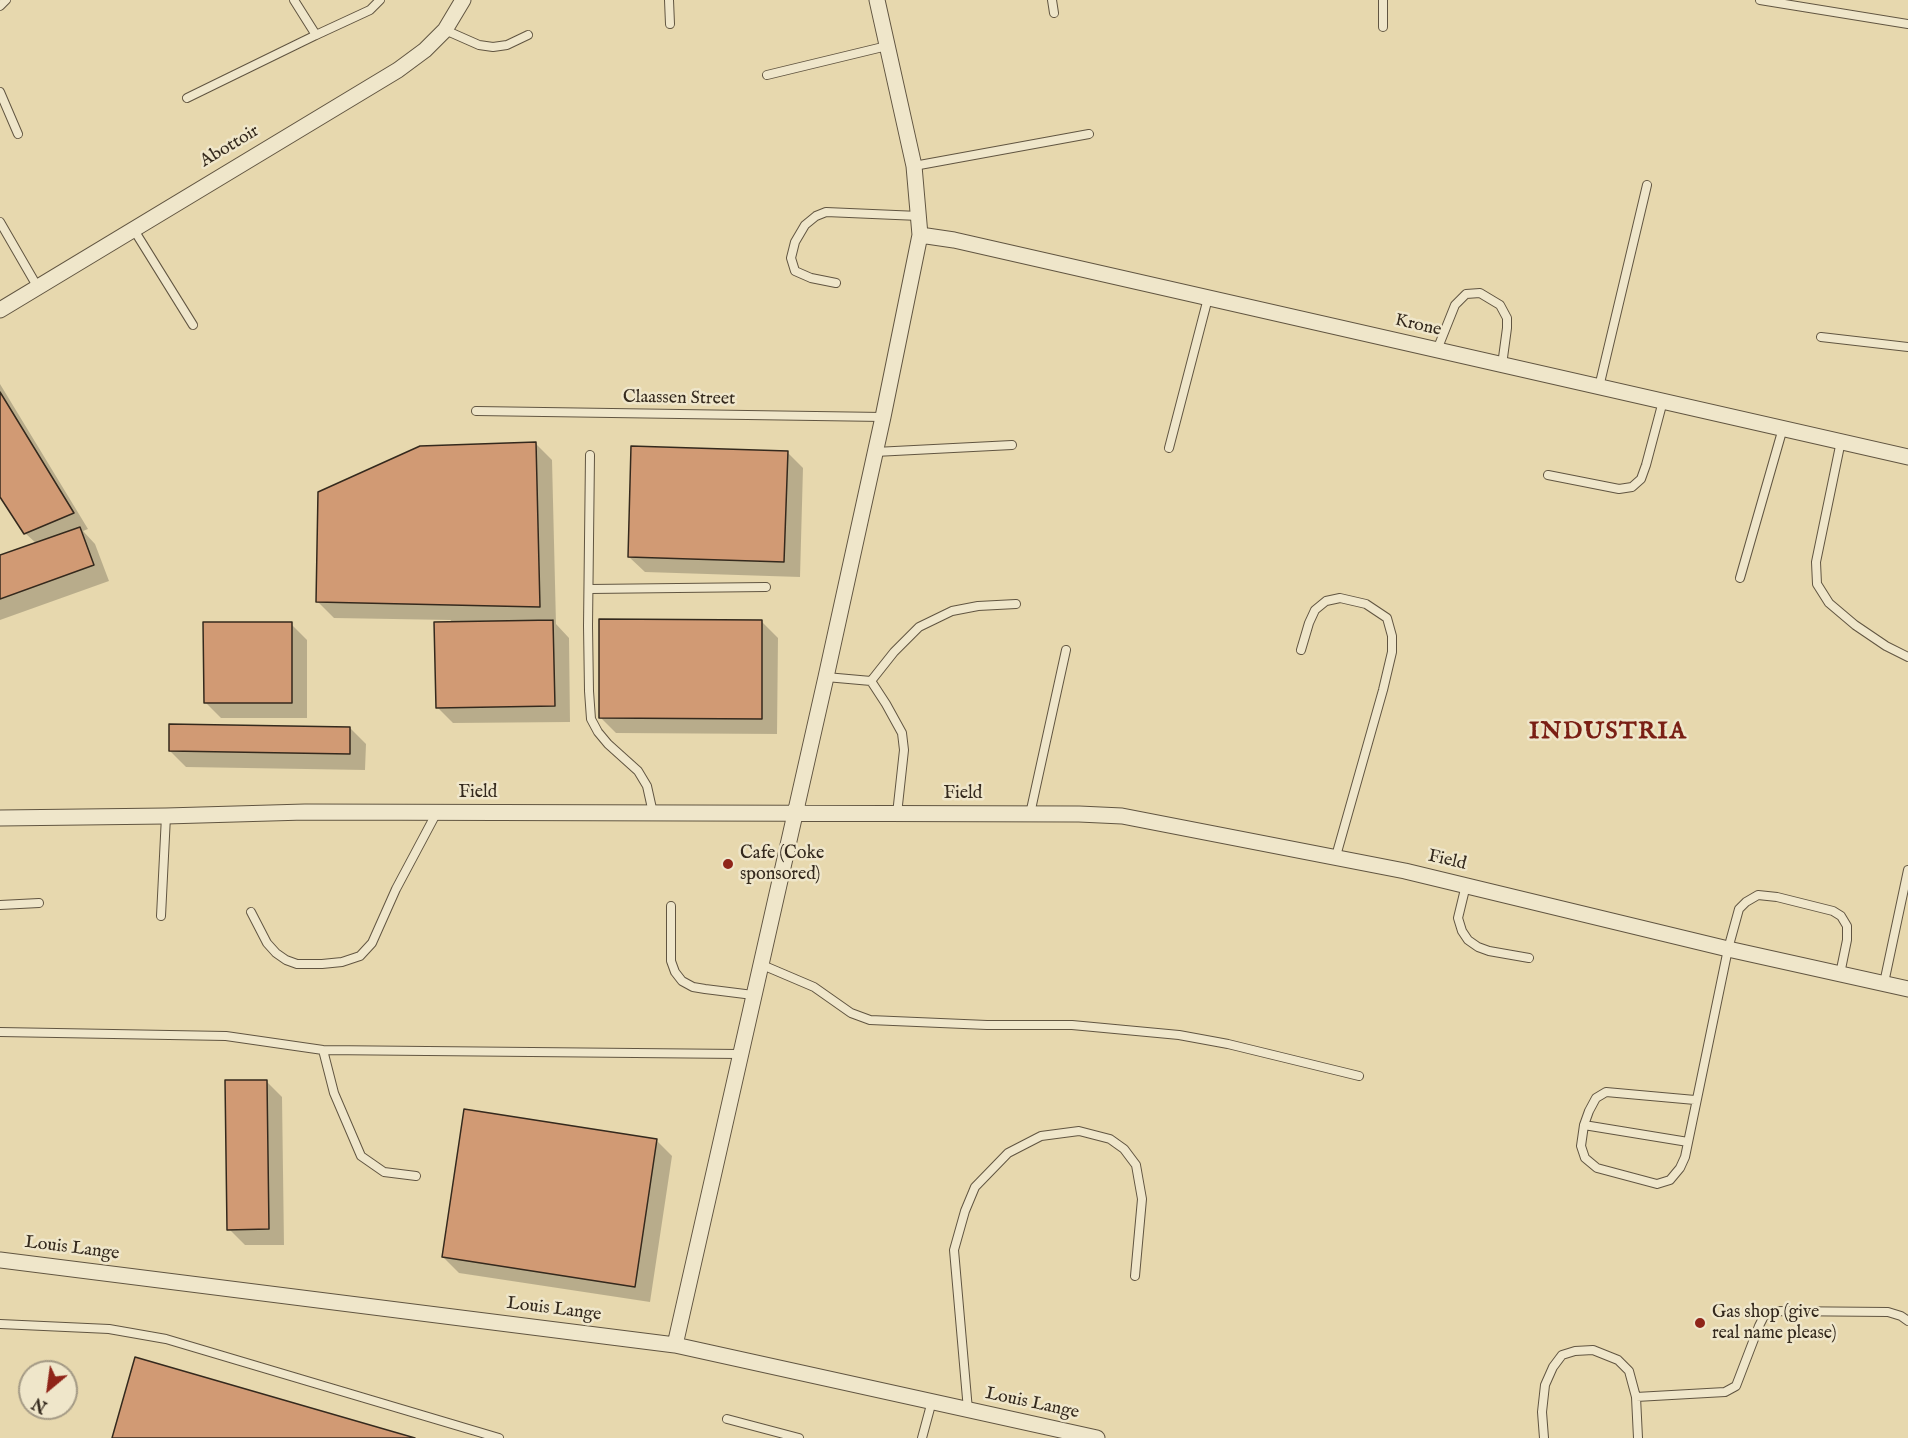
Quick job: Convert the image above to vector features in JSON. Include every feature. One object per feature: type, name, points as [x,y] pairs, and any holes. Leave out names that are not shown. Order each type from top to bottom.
[{"type":"street","name":"Abottoir","points":[[0,310],[398,70],[425,50],[445,30],[463,0]]},
{"type":"street","points":[[675,1345],[826,677],[920,235],[914,166],[877,0]]},
{"type":"street","name":"Krone","points":[[920,235],[954,240],[1908,457]]},
{"type":"street","name":"Field","points":[[0,818],[305,812],[1030,813],[1122,816],[1336,856],[1728,949],[1908,989]]},
{"type":"street","name":"Louis Lange","points":[[0,1260],[675,1345],[933,1401],[1072,1435],[1094,1438]]},
{"type":"lane","points":[[0,6],[6,0]]},
{"type":"lane","points":[[294,0],[316,35]]},
{"type":"lane","points":[[187,98],[370,10],[380,0]]},
{"type":"lane","points":[[669,0],[670,24]]},
{"type":"lane","points":[[1052,0],[1054,13]]},
{"type":"lane","points":[[1383,0],[1383,27]]},
{"type":"lane","points":[[1760,0],[1908,24]]},
{"type":"lane","points":[[445,30],[479,45],[492,47],[507,45],[528,35]]},
{"type":"lane","points":[[766,75],[887,46]]},
{"type":"lane","points":[[0,92],[18,134]]},
{"type":"lane","points":[[914,166],[1089,134]]},
{"type":"lane","points":[[1599,387],[1647,185]]},
{"type":"lane","points":[[836,283],[811,278],[795,271],[791,258],[795,242],[806,225],[816,216],[826,212],[919,216]]},
{"type":"lane","points":[[0,222],[37,286]]},
{"type":"lane","points":[[134,230],[193,326]]},
{"type":"lane","points":[[1437,350],[1455,305],[1466,294],[1480,293],[1500,305],[1506,318],[1507,328],[1502,365]]},
{"type":"lane","points":[[1169,448],[1208,298]]},
{"type":"lane","points":[[1821,336],[1908,347]]},
{"type":"lane","points":[[1548,475],[1619,489],[1632,486],[1641,479],[1663,401]]},
{"type":"lane","name":"Claassen Street","points":[[476,411],[883,417]]},
{"type":"lane","points":[[1740,578],[1783,428]]},
{"type":"lane","points":[[1841,441],[1816,562],[1817,584],[1829,603],[1855,625],[1908,657]]},
{"type":"lane","points":[[875,452],[1012,445]]},
{"type":"lane","points":[[590,455],[588,659],[591,719],[608,744],[638,771],[647,786],[653,813]]},
{"type":"lane","points":[[590,589],[766,586]]},
{"type":"lane","points":[[1300,650],[1315,610],[1326,601],[1340,598],[1366,604],[1387,618],[1392,636],[1392,652],[1383,690],[1336,856]]},
{"type":"lane","points":[[871,681],[894,652],[919,627],[952,611],[978,606],[1016,604]]},
{"type":"lane","points":[[1030,813],[1066,650]]},
{"type":"lane","points":[[826,677],[871,681]]},
{"type":"lane","points":[[871,681],[902,733],[904,750],[897,813]]},
{"type":"lane","points":[[251,912],[267,943],[286,960],[297,964],[322,964],[342,962],[360,956],[372,943],[396,889],[437,812]]},
{"type":"lane","points":[[161,916],[166,816]]},
{"type":"lane","points":[[1884,983],[1908,870]]},
{"type":"lane","points":[[1466,885],[1458,918],[1468,940],[1489,951],[1529,958]]},
{"type":"lane","points":[[1695,1100],[1606,1092],[1596,1098],[1584,1125],[1581,1146],[1586,1158],[1597,1168],[1657,1184],[1670,1180],[1680,1168],[1688,1142],[1728,949],[1739,909],[1746,902],[1758,895],[1777,897],[1833,911],[1841,916],[1846,926],[1847,940],[1840,974]]},
{"type":"lane","points":[[0,904],[39,903]]},
{"type":"lane","points":[[672,906],[670,961],[682,981],[693,987],[753,995]]},
{"type":"lane","points":[[760,964],[814,987],[851,1013],[870,1020],[987,1025],[1072,1024],[1179,1035],[1228,1044],[1359,1076]]},
{"type":"lane","points":[[0,1032],[226,1036],[323,1050],[739,1054]]},
{"type":"lane","points":[[323,1050],[334,1093],[360,1156],[384,1172],[416,1176]]},
{"type":"lane","points":[[1584,1125],[1688,1142]]},
{"type":"lane","points":[[968,1411],[954,1250],[965,1211],[975,1187],[1008,1153],[1041,1136],[1079,1131],[1110,1139],[1124,1149],[1136,1165],[1142,1199],[1135,1276]]},
{"type":"lane","points":[[1636,1397],[1725,1392],[1736,1386],[1758,1326],[1764,1317],[1776,1311],[1888,1312],[1908,1321]]},
{"type":"lane","points":[[0,1324],[109,1329],[166,1339],[498,1438]]},
{"type":"lane","points":[[1544,1438],[1542,1412],[1545,1385],[1552,1367],[1562,1355],[1575,1351],[1593,1350],[1618,1360],[1629,1371],[1636,1397],[1638,1438]]},
{"type":"lane","points":[[922,1438],[933,1401]]},
{"type":"lane","points":[[727,1419],[800,1438]]},
{"type":"building","points":[[0,392],[74,513],[24,534],[0,497]]},
{"type":"building","points":[[536,442],[540,607],[316,602],[318,492],[420,446]]},
{"type":"building","points":[[631,446],[788,451],[784,562],[628,557]]},
{"type":"building","points":[[80,527],[94,565],[0,599],[0,555]]},
{"type":"building","points":[[599,619],[762,620],[762,719],[599,718]]},
{"type":"building","points":[[553,620],[555,706],[436,708],[434,622]]},
{"type":"building","points":[[203,622],[292,622],[292,703],[204,703]]},
{"type":"building","points":[[169,724],[350,727],[350,754],[169,751]]},
{"type":"building","points":[[225,1080],[267,1080],[269,1229],[227,1230]]},
{"type":"building","points":[[464,1109],[657,1139],[635,1287],[442,1257]]},
{"type":"building","points":[[135,1357],[415,1438],[112,1438]]},
{"type":"place","name":"Cafe (Coke sponsored)","points":[[728,864]]},
{"type":"place","name":"Gas shop (give real name please)","points":[[1700,1323]]},
{"type":"district","name":"INDUSTRIA","points":[[1608,733]]}]
